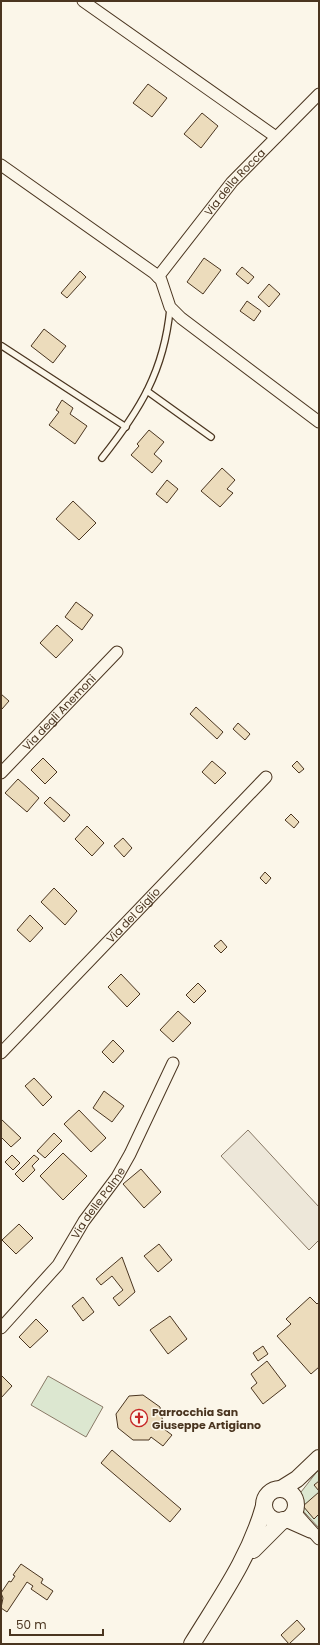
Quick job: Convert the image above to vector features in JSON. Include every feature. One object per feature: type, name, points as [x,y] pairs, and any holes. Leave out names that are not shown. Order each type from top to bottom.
[{"type":"main road","points":[[192,1644],[244,1560],[256,1532],[264,1506],[264,1501],[270,1492],[281,1489],[292,1482],[319,1458]]},
{"type":"main road","points":[[244,1560],[291,1511],[306,1470]]},
{"type":"main road","points":[[281,1489],[290,1492],[291,1511]]},
{"type":"main road","points":[[264,1506],[268,1516],[278,1521],[291,1511]]},
{"type":"street","points":[[83,1],[276,137]]},
{"type":"street","name":"Via della Rocca","points":[[158,277],[232,182],[319,94]]},
{"type":"street","points":[[1,166],[158,277],[170,307],[181,318],[319,422]]},
{"type":"street","name":"Via degli Anemoni","points":[[1,773],[117,652]]},
{"type":"street","name":"Via del Giglio","points":[[1,1053],[266,777]]},
{"type":"street","name":"Via delle Palme","points":[[1,1328],[58,1265],[81,1226],[117,1177],[130,1154],[173,1062]]},
{"type":"street","points":[[291,1511],[317,1536]]},
{"type":"lane","points":[[102,458],[126,427],[147,391],[164,351],[170,307]]},
{"type":"lane","points":[[2,346],[126,427]]},
{"type":"lane","points":[[147,391],[211,437]]},
{"type":"green space","points":[[48,1376],[103,1407],[86,1437],[31,1405]]},
{"type":"green space","points":[[319,1469],[319,1528],[294,1501]]},
{"type":"shaded area","points":[[248,1130],[319,1207],[319,1240],[309,1250],[221,1156]]},
{"type":"building","points":[[148,84],[167,98],[152,117],[133,103]]},
{"type":"building","points":[[202,113],[218,126],[201,148],[184,134]]},
{"type":"building","points":[[204,258],[221,270],[203,294],[187,282]]},
{"type":"building","points":[[242,267],[254,277],[248,284],[236,274]]},
{"type":"building","points":[[80,271],[86,277],[67,298],[61,293]]},
{"type":"building","points":[[269,284],[280,294],[269,307],[258,297]]},
{"type":"building","points":[[247,301],[261,311],[254,321],[240,311]]},
{"type":"building","points":[[44,329],[66,346],[53,363],[31,346]]},
{"type":"building","points":[[62,400],[73,408],[70,414],[87,426],[75,444],[49,425],[59,412],[56,410]]},
{"type":"building","points":[[149,430],[164,442],[154,454],[162,461],[152,473],[131,455],[139,446],[137,444]]},
{"type":"building","points":[[222,468],[235,480],[227,489],[233,493],[220,507],[201,491]]},
{"type":"building","points":[[167,480],[178,489],[167,503],[156,494]]},
{"type":"building","points":[[73,501],[96,523],[79,540],[56,519]]},
{"type":"building","points":[[76,602],[93,615],[82,630],[65,617]]},
{"type":"building","points":[[57,625],[73,640],[56,658],[40,643]]},
{"type":"building","points":[[1,694],[9,701],[2,709],[1,709]]},
{"type":"building","points":[[196,707],[223,732],[217,739],[190,714]]},
{"type":"building","points":[[238,723],[250,734],[245,740],[233,729]]},
{"type":"building","points":[[43,758],[57,772],[45,784],[31,770]]},
{"type":"building","points":[[212,761],[226,773],[215,784],[202,772]]},
{"type":"building","points":[[297,761],[304,769],[299,773],[292,766]]},
{"type":"building","points":[[18,779],[39,798],[27,812],[5,793]]},
{"type":"building","points":[[50,797],[70,815],[64,822],[44,803]]},
{"type":"building","points":[[291,814],[299,822],[294,828],[285,820]]},
{"type":"building","points":[[87,826],[104,843],[92,856],[75,839]]},
{"type":"building","points":[[123,838],[132,848],[124,857],[114,846]]},
{"type":"building","points":[[265,872],[271,878],[266,884],[260,878]]},
{"type":"building","points":[[54,888],[77,911],[65,925],[41,902]]},
{"type":"building","points":[[30,915],[43,928],[30,942],[17,930]]},
{"type":"building","points":[[221,940],[227,947],[221,953],[214,946]]},
{"type":"building","points":[[121,974],[140,994],[127,1007],[108,987]]},
{"type":"building","points":[[198,983],[206,991],[194,1003],[186,995]]},
{"type":"building","points":[[178,1011],[191,1023],[173,1042],[160,1030]]},
{"type":"building","points":[[113,1040],[124,1051],[113,1063],[102,1052]]},
{"type":"building","points":[[34,1078],[52,1097],[43,1106],[25,1086]]},
{"type":"building","points":[[104,1091],[124,1106],[112,1122],[93,1108]]},
{"type":"building","points":[[79,1110],[106,1138],[91,1152],[64,1124]]},
{"type":"building","points":[[1,1119],[21,1138],[11,1147],[1,1137]]},
{"type":"building","points":[[54,1133],[62,1141],[45,1158],[37,1151]]},
{"type":"building","points":[[63,1153],[87,1176],[63,1200],[40,1176]]},
{"type":"building","points":[[12,1155],[20,1163],[13,1170],[5,1162]]},
{"type":"building","points":[[34,1155],[39,1159],[32,1166],[35,1170],[23,1182],[15,1174]]},
{"type":"building","points":[[141,1169],[161,1192],[144,1208],[123,1184]]},
{"type":"building","points":[[19,1224],[33,1238],[16,1254],[2,1240]]},
{"type":"building","points":[[159,1244],[172,1260],[158,1272],[144,1256]]},
{"type":"building","points":[[122,1257],[135,1292],[119,1306],[113,1298],[123,1290],[112,1276],[101,1285],[96,1279]]},
{"type":"building","points":[[83,1297],[94,1312],[83,1321],[72,1306]]},
{"type":"building","points":[[310,1297],[317,1304],[319,1302],[319,1367],[311,1374],[277,1336],[291,1324],[286,1319]]},
{"type":"building","points":[[170,1316],[187,1339],[168,1354],[150,1330]]},
{"type":"building","points":[[36,1319],[48,1331],[30,1348],[19,1337]]},
{"type":"building","points":[[263,1346],[268,1354],[258,1361],[253,1353]]},
{"type":"building","points":[[267,1361],[286,1386],[263,1404],[251,1388],[257,1383],[251,1374]]},
{"type":"building","points":[[1,1375],[12,1386],[1,1398]]},
{"type":"building","name":"Parrocchia San Giuseppe Artigiano","points":[[143,1395],[160,1407],[163,1423],[160,1426],[172,1435],[163,1446],[151,1437],[149,1440],[133,1440],[118,1428],[116,1414],[129,1396]]},
{"type":"building","points":[[112,1450],[181,1509],[170,1522],[101,1463]]},
{"type":"building","points":[[319,1481],[319,1491],[314,1485]]},
{"type":"building","points":[[319,1492],[319,1514],[314,1519],[303,1506]]},
{"type":"building","points":[[21,1564],[43,1579],[41,1583],[53,1591],[47,1600],[31,1589],[33,1586],[27,1582],[7,1612],[1,1608],[3,1598],[1,1593],[9,1581],[11,1582],[15,1576],[13,1575]]},
{"type":"building","points":[[297,1620],[305,1629],[289,1644],[281,1635]]},
{"type":"place","name":"Parrocchia San Giuseppe Artigiano","points":[[139,1418]]}]
